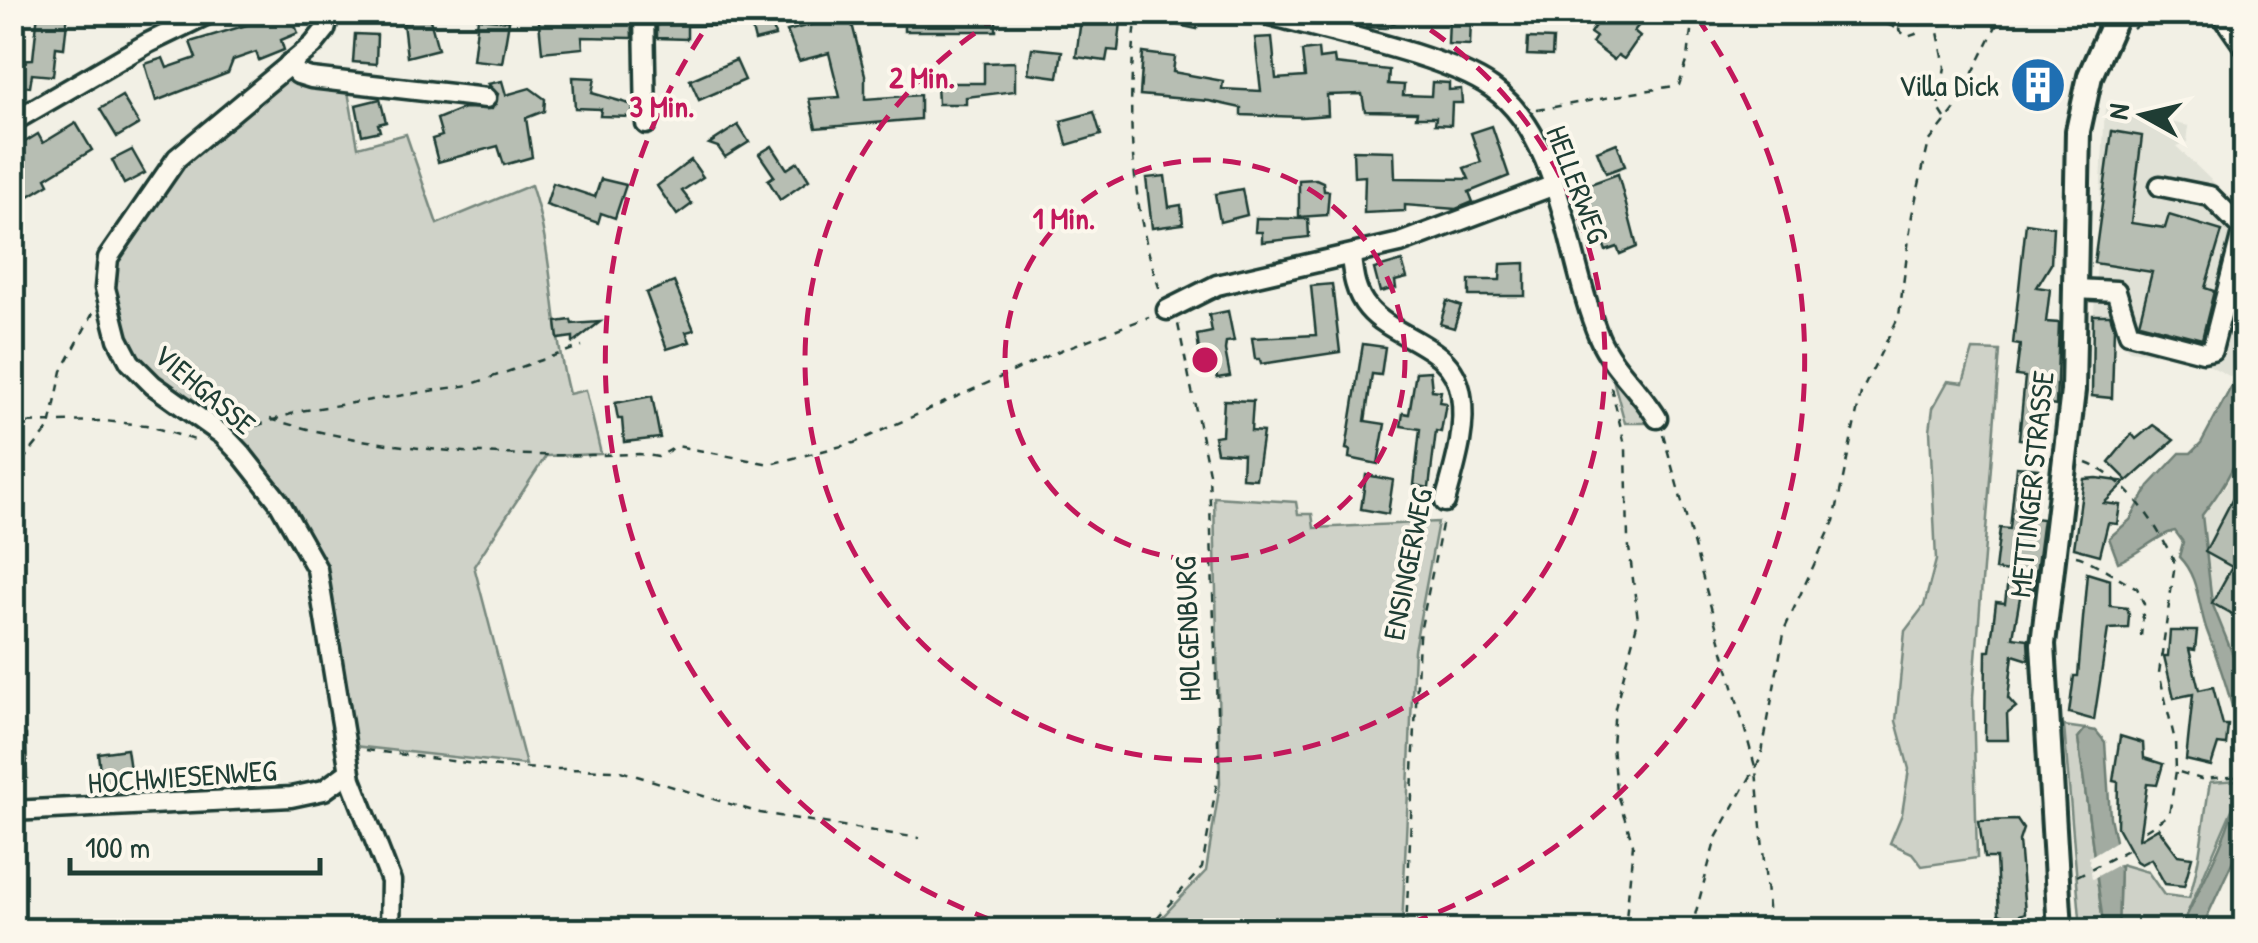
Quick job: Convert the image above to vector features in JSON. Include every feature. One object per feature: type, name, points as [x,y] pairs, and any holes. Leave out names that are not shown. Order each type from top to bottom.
[{"type":"main road","name":"METTINGER STRASSE","points":[[2060,930],[2043,660],[2066,454],[2076,289],[2078,131],[2085,92],[2118,12]]},
{"type":"main road","name":"METTINGER STRASSE","points":[[2101,46],[2132,12]]},
{"type":"main road","points":[[2217,14],[2246,45]]},
{"type":"street","points":[[12,122],[148,43],[212,12]]},
{"type":"street","name":"VIEHGASSE","points":[[330,12],[322,35],[177,158],[108,258],[106,288],[120,345],[135,367],[225,437],[270,488],[317,569],[349,772],[389,874],[390,930]]},
{"type":"street","points":[[644,12],[646,124]]},
{"type":"street","name":"HELLERWEG","points":[[1259,12],[1470,75],[1503,97],[1522,118],[1552,186],[1600,340],[1657,418]]},
{"type":"street","points":[[289,64],[306,77],[486,98]]},
{"type":"street","points":[[1170,308],[1233,280],[1351,257],[1552,186]]},
{"type":"street","points":[[2076,289],[2116,290],[2129,334],[2204,352],[2212,350],[2243,228],[2213,197],[2160,186]]},
{"type":"street","name":"ENSINGERWEG","points":[[1351,257],[1357,288],[1366,306],[1433,350],[1460,387],[1460,440],[1445,502]]},
{"type":"street","name":"HOCHWIESENWEG","points":[[12,811],[291,797],[324,790],[349,772]]},
{"type":"path","name":"HOLGENBURG","points":[[1137,12],[1129,95],[1134,167],[1148,247],[1170,308],[1208,474],[1219,771],[1202,868],[1146,930]]},
{"type":"path","points":[[1522,118],[1566,103],[1680,84],[1688,60],[1693,12]]},
{"type":"path","points":[[1903,12],[1899,30],[1910,37],[1926,12]]},
{"type":"path","points":[[1946,12],[1938,32],[1945,78],[1938,107],[1946,119]]},
{"type":"path","points":[[1691,930],[1716,838],[1764,750],[1785,628],[1834,521],[1862,393],[1899,316],[1918,186],[1929,142],[1946,119],[2004,12]]},
{"type":"path","points":[[2194,12],[2217,14]]},
{"type":"path","points":[[12,474],[52,423],[62,371],[106,288]]},
{"type":"path","points":[[270,419],[349,439],[538,458],[634,454],[658,458],[677,446],[776,464],[871,438],[1061,350],[1170,308]]},
{"type":"path","points":[[12,423],[88,420],[146,425],[205,442],[270,419],[329,405],[469,385],[582,346]]},
{"type":"path","points":[[1608,376],[1626,448],[1628,539],[1638,620],[1615,708],[1612,744],[1614,780],[1634,844],[1625,930]]},
{"type":"path","points":[[1657,418],[1756,770],[1770,930]]},
{"type":"path","points":[[2066,454],[2111,474],[2137,503],[2176,568],[2160,680],[2176,741],[2176,771],[2169,814],[2145,830]]},
{"type":"path","name":"ENSINGERWEG","points":[[1406,930],[1418,650],[1445,502]]},
{"type":"path","points":[[2054,553],[2088,558],[2107,575],[2134,586],[2144,604],[2140,636]]},
{"type":"path","points":[[346,752],[386,751],[507,768],[617,770],[760,813],[919,838]]},
{"type":"path","points":[[2176,771],[2213,778],[2246,776]]},
{"type":"path","points":[[2078,875],[2133,847]]},
{"type":"shaded area","points":[[282,77],[347,86],[358,147],[406,134],[437,224],[531,185],[544,236],[569,394],[586,390],[601,454],[546,456],[474,566],[526,765],[354,746],[302,533],[188,405],[133,357],[112,302],[112,266],[177,166]]},
{"type":"shaded area","points":[[2105,108],[2189,126],[2187,142],[2176,146],[2245,213],[2245,361],[2235,379],[2197,359],[2130,350],[2122,344],[2116,314],[2094,314]]},
{"type":"shaded area","points":[[1973,350],[2000,351],[1973,697],[1977,858],[1922,866],[1912,853],[1890,843],[1902,814],[1909,769],[1896,721],[1905,631],[1924,606],[1936,560],[1930,430],[1933,408],[1948,381],[1963,383]]},
{"type":"shaded area","points":[[2245,361],[2241,443],[2229,476],[2202,515],[2212,603],[2245,685],[2245,834],[2201,930],[2180,930],[2233,810],[2240,773],[2237,730],[2194,581],[2179,557],[2183,542],[2175,531],[2168,533],[2118,562],[2109,538],[2130,520],[2149,486],[2180,453],[2191,453],[2201,443]]},
{"type":"shaded area","points":[[1610,368],[1653,423],[1625,423]]},
{"type":"shaded area","points":[[2245,443],[2245,685],[2212,603],[2202,515],[2227,484]]},
{"type":"shaded area","points":[[1214,497],[1296,502],[1298,514],[1312,514],[1314,528],[1438,522],[1414,650],[1402,930],[1150,930],[1206,871],[1220,784]]},
{"type":"shaded area","points":[[2064,726],[2085,729],[2078,738],[2104,930],[2081,930]]},
{"type":"shaded area","points":[[2085,729],[2096,731],[2105,742],[2110,817],[2120,864],[2118,930],[2104,930],[2078,738]]},
{"type":"shaded area","points":[[2239,780],[2237,798],[2180,930],[2118,930],[2120,864],[2148,872],[2164,895],[2189,898],[2210,782]]},
{"type":"pier","points":[[2119,839],[2125,861],[2092,879],[2089,857]]},
{"type":"building","points":[[38,12],[68,12],[64,48],[56,47],[53,76],[32,74],[30,87],[12,85],[12,60],[33,59]]},
{"type":"building","points":[[290,12],[298,33],[281,40],[284,50],[259,60],[256,52],[233,60],[228,73],[156,101],[145,64],[163,58],[167,68],[196,58],[190,42]]},
{"type":"building","points":[[538,12],[631,12],[632,38],[582,37],[583,48],[542,52]]},
{"type":"building","points":[[657,12],[770,12],[775,36],[755,41],[751,25],[687,26],[687,39],[657,38]]},
{"type":"building","points":[[819,12],[849,12],[865,75],[865,99],[920,95],[920,119],[816,128],[809,99],[840,97],[829,53],[799,61],[787,31],[821,22]]},
{"type":"building","points":[[904,12],[996,12],[996,31],[904,31]]},
{"type":"building","points":[[1082,12],[1122,12],[1118,51],[1108,50],[1106,61],[1076,57]]},
{"type":"building","points":[[1174,12],[1199,12],[1197,29],[1173,24]]},
{"type":"building","points":[[1368,12],[1412,12],[1386,28],[1366,27]]},
{"type":"building","points":[[1604,12],[1632,12],[1639,25],[1634,31],[1640,36],[1624,59],[1618,55],[1614,60],[1592,43],[1596,37],[1590,33]]},
{"type":"building","points":[[1857,12],[1899,12],[1894,27]]},
{"type":"building","points":[[429,16],[438,49],[407,57],[403,23]]},
{"type":"building","points":[[478,18],[509,21],[502,63],[473,60]]},
{"type":"building","points":[[1449,19],[1471,19],[1470,45],[1448,44]]},
{"type":"building","points":[[355,34],[377,35],[376,64],[353,62]]},
{"type":"building","points":[[1272,37],[1276,79],[1305,77],[1302,51],[1318,49],[1319,59],[1334,57],[1335,64],[1389,70],[1388,84],[1404,85],[1403,95],[1431,96],[1432,82],[1449,83],[1449,90],[1461,89],[1462,103],[1452,103],[1451,125],[1435,124],[1436,117],[1416,117],[1417,112],[1365,111],[1362,94],[1327,95],[1328,115],[1302,117],[1241,115],[1241,108],[1209,101],[1140,95],[1143,53],[1175,57],[1173,72],[1223,81],[1222,89],[1261,91],[1255,38]]},
{"type":"building","points":[[1528,38],[1553,39],[1552,56],[1527,55]]},
{"type":"building","points":[[1032,48],[1062,51],[1058,77],[1028,73]]},
{"type":"building","points":[[736,60],[745,80],[699,100],[690,80]]},
{"type":"building","points":[[1015,62],[1015,91],[966,97],[966,104],[938,104],[937,83],[984,83],[984,63]]},
{"type":"building","name":"Villa Dick","points":[[2030,67],[2053,73],[2045,103],[2022,97]]},
{"type":"building","points":[[573,77],[595,78],[592,93],[633,105],[632,117],[600,116],[601,109],[575,108]]},
{"type":"building","points":[[502,81],[506,95],[530,88],[545,99],[544,111],[526,118],[532,157],[504,165],[498,146],[438,162],[432,139],[442,136],[437,119],[464,108],[492,109],[498,94],[488,84]]},
{"type":"building","points":[[122,96],[139,124],[117,137],[100,109]]},
{"type":"building","points":[[380,99],[386,122],[378,124],[380,131],[362,135],[356,105]]},
{"type":"building","points":[[1094,112],[1101,135],[1067,145],[1061,121]]},
{"type":"building","points":[[76,123],[92,150],[46,178],[49,184],[12,206],[12,150],[38,134],[43,143]]},
{"type":"building","points":[[738,125],[749,142],[725,157],[718,147],[709,144]]},
{"type":"building","points":[[1492,126],[1509,176],[1469,192],[1473,202],[1456,209],[1405,205],[1405,211],[1364,213],[1365,176],[1354,177],[1353,150],[1394,151],[1395,178],[1469,179],[1464,168],[1481,162],[1471,133]]},
{"type":"building","points":[[2112,131],[2142,136],[2131,223],[2165,228],[2169,215],[2222,231],[2205,288],[2214,291],[2202,339],[2139,323],[2152,272],[2094,263]]},
{"type":"building","points":[[1617,143],[1625,166],[1606,173],[1597,151]]},
{"type":"building","points":[[772,146],[787,169],[798,162],[809,180],[780,200],[768,180],[774,176],[759,154]]},
{"type":"building","points":[[132,150],[145,173],[124,184],[112,160]]},
{"type":"building","points":[[691,160],[703,177],[682,191],[692,204],[677,215],[657,186]]},
{"type":"building","points":[[1618,174],[1637,247],[1620,254],[1617,247],[1606,251],[1597,226],[1584,231],[1581,209],[1586,208],[1579,188]]},
{"type":"building","points":[[1165,176],[1169,207],[1181,205],[1183,224],[1152,228],[1146,178]]},
{"type":"building","points":[[601,179],[626,185],[615,218],[601,213],[598,223],[546,205],[553,183],[595,197]]},
{"type":"building","points":[[1299,180],[1323,182],[1324,191],[1329,191],[1327,215],[1299,217]]},
{"type":"building","points":[[1242,189],[1247,215],[1220,222],[1215,194]]},
{"type":"building","points":[[1256,218],[1308,219],[1309,237],[1262,242],[1262,232],[1255,232]]},
{"type":"building","points":[[2026,223],[2053,227],[2051,264],[2037,287],[2050,289],[2046,322],[2059,323],[2056,406],[2045,404],[2041,442],[2019,439],[2025,377],[2016,376],[2020,345],[2013,344]]},
{"type":"building","points":[[1402,261],[1407,278],[1395,281],[1396,288],[1380,292],[1374,269]]},
{"type":"building","points":[[1525,263],[1525,296],[1469,296],[1469,280],[1500,280],[1501,264]]},
{"type":"building","points":[[674,282],[694,330],[686,332],[690,342],[667,349],[646,293]]},
{"type":"building","points":[[1332,284],[1340,352],[1261,364],[1260,359],[1255,359],[1252,338],[1316,335],[1311,286]]},
{"type":"building","points":[[1447,301],[1461,306],[1454,328],[1440,324]]},
{"type":"building","points":[[1228,311],[1234,341],[1226,342],[1225,350],[1230,376],[1217,378],[1216,371],[1202,374],[1197,335],[1212,332],[1209,315]]},
{"type":"building","points":[[2093,315],[2110,315],[2114,327],[2112,398],[2092,396]]},
{"type":"building","points":[[571,320],[572,324],[600,322],[573,343],[573,337],[558,339],[556,322]]},
{"type":"building","points":[[1363,344],[1385,347],[1381,375],[1372,374],[1365,421],[1385,424],[1378,464],[1349,458],[1350,450],[1346,449]]},
{"type":"building","points":[[1430,371],[1432,390],[1441,391],[1439,402],[1446,403],[1441,432],[1436,431],[1429,488],[1414,485],[1420,429],[1401,426],[1403,413],[1409,414],[1416,372]]},
{"type":"building","points":[[652,396],[660,438],[624,442],[622,419],[618,419],[615,403]]},
{"type":"building","points":[[1224,400],[1253,401],[1251,431],[1263,432],[1256,479],[1242,478],[1243,454],[1217,452],[1214,436],[1222,435]]},
{"type":"building","points":[[2153,425],[2174,440],[2128,481],[2109,462],[2132,434],[2136,439]]},
{"type":"building","points":[[2016,467],[2038,469],[2033,518],[2043,519],[2034,589],[2022,586],[2013,637],[2028,639],[2029,660],[2013,655],[2008,698],[2016,707],[2007,714],[2008,740],[1985,740],[1986,651],[1990,651],[1996,602],[2005,603],[2009,572],[1995,570],[2000,528],[2010,529]]},
{"type":"building","points":[[2246,473],[2246,622],[2212,603],[2232,567],[2205,552]]},
{"type":"building","points":[[1366,475],[1393,480],[1388,514],[1361,509]]},
{"type":"building","points":[[2084,479],[2126,482],[2104,503],[2120,505],[2117,524],[2108,523],[2100,555],[2074,548]]},
{"type":"building","points":[[2087,573],[2110,580],[2110,606],[2127,608],[2129,615],[2128,628],[2108,629],[2094,720],[2069,713],[2074,676],[2078,676]]},
{"type":"building","points":[[2170,631],[2197,631],[2195,650],[2189,649],[2199,690],[2213,687],[2223,725],[2228,725],[2226,745],[2218,744],[2211,766],[2186,760],[2193,694],[2174,698],[2164,656],[2168,656]]},
{"type":"building","points":[[12,735],[26,735],[27,778],[12,778]]},
{"type":"building","points":[[2120,736],[2143,743],[2144,758],[2163,764],[2157,785],[2147,784],[2139,839],[2158,828],[2178,855],[2192,857],[2184,886],[2165,884],[2151,859],[2141,864],[2136,861],[2117,827],[2118,782],[2113,781]]},
{"type":"building","points":[[127,749],[130,770],[122,771],[116,793],[98,793],[98,753]]},
{"type":"building","points":[[2017,820],[2023,829],[2019,841],[2025,913],[2011,919],[1999,914],[1996,858],[1984,858],[1979,821]]},
{"type":"place","name":"Villa Dick","points":[[2038,85]]}]
